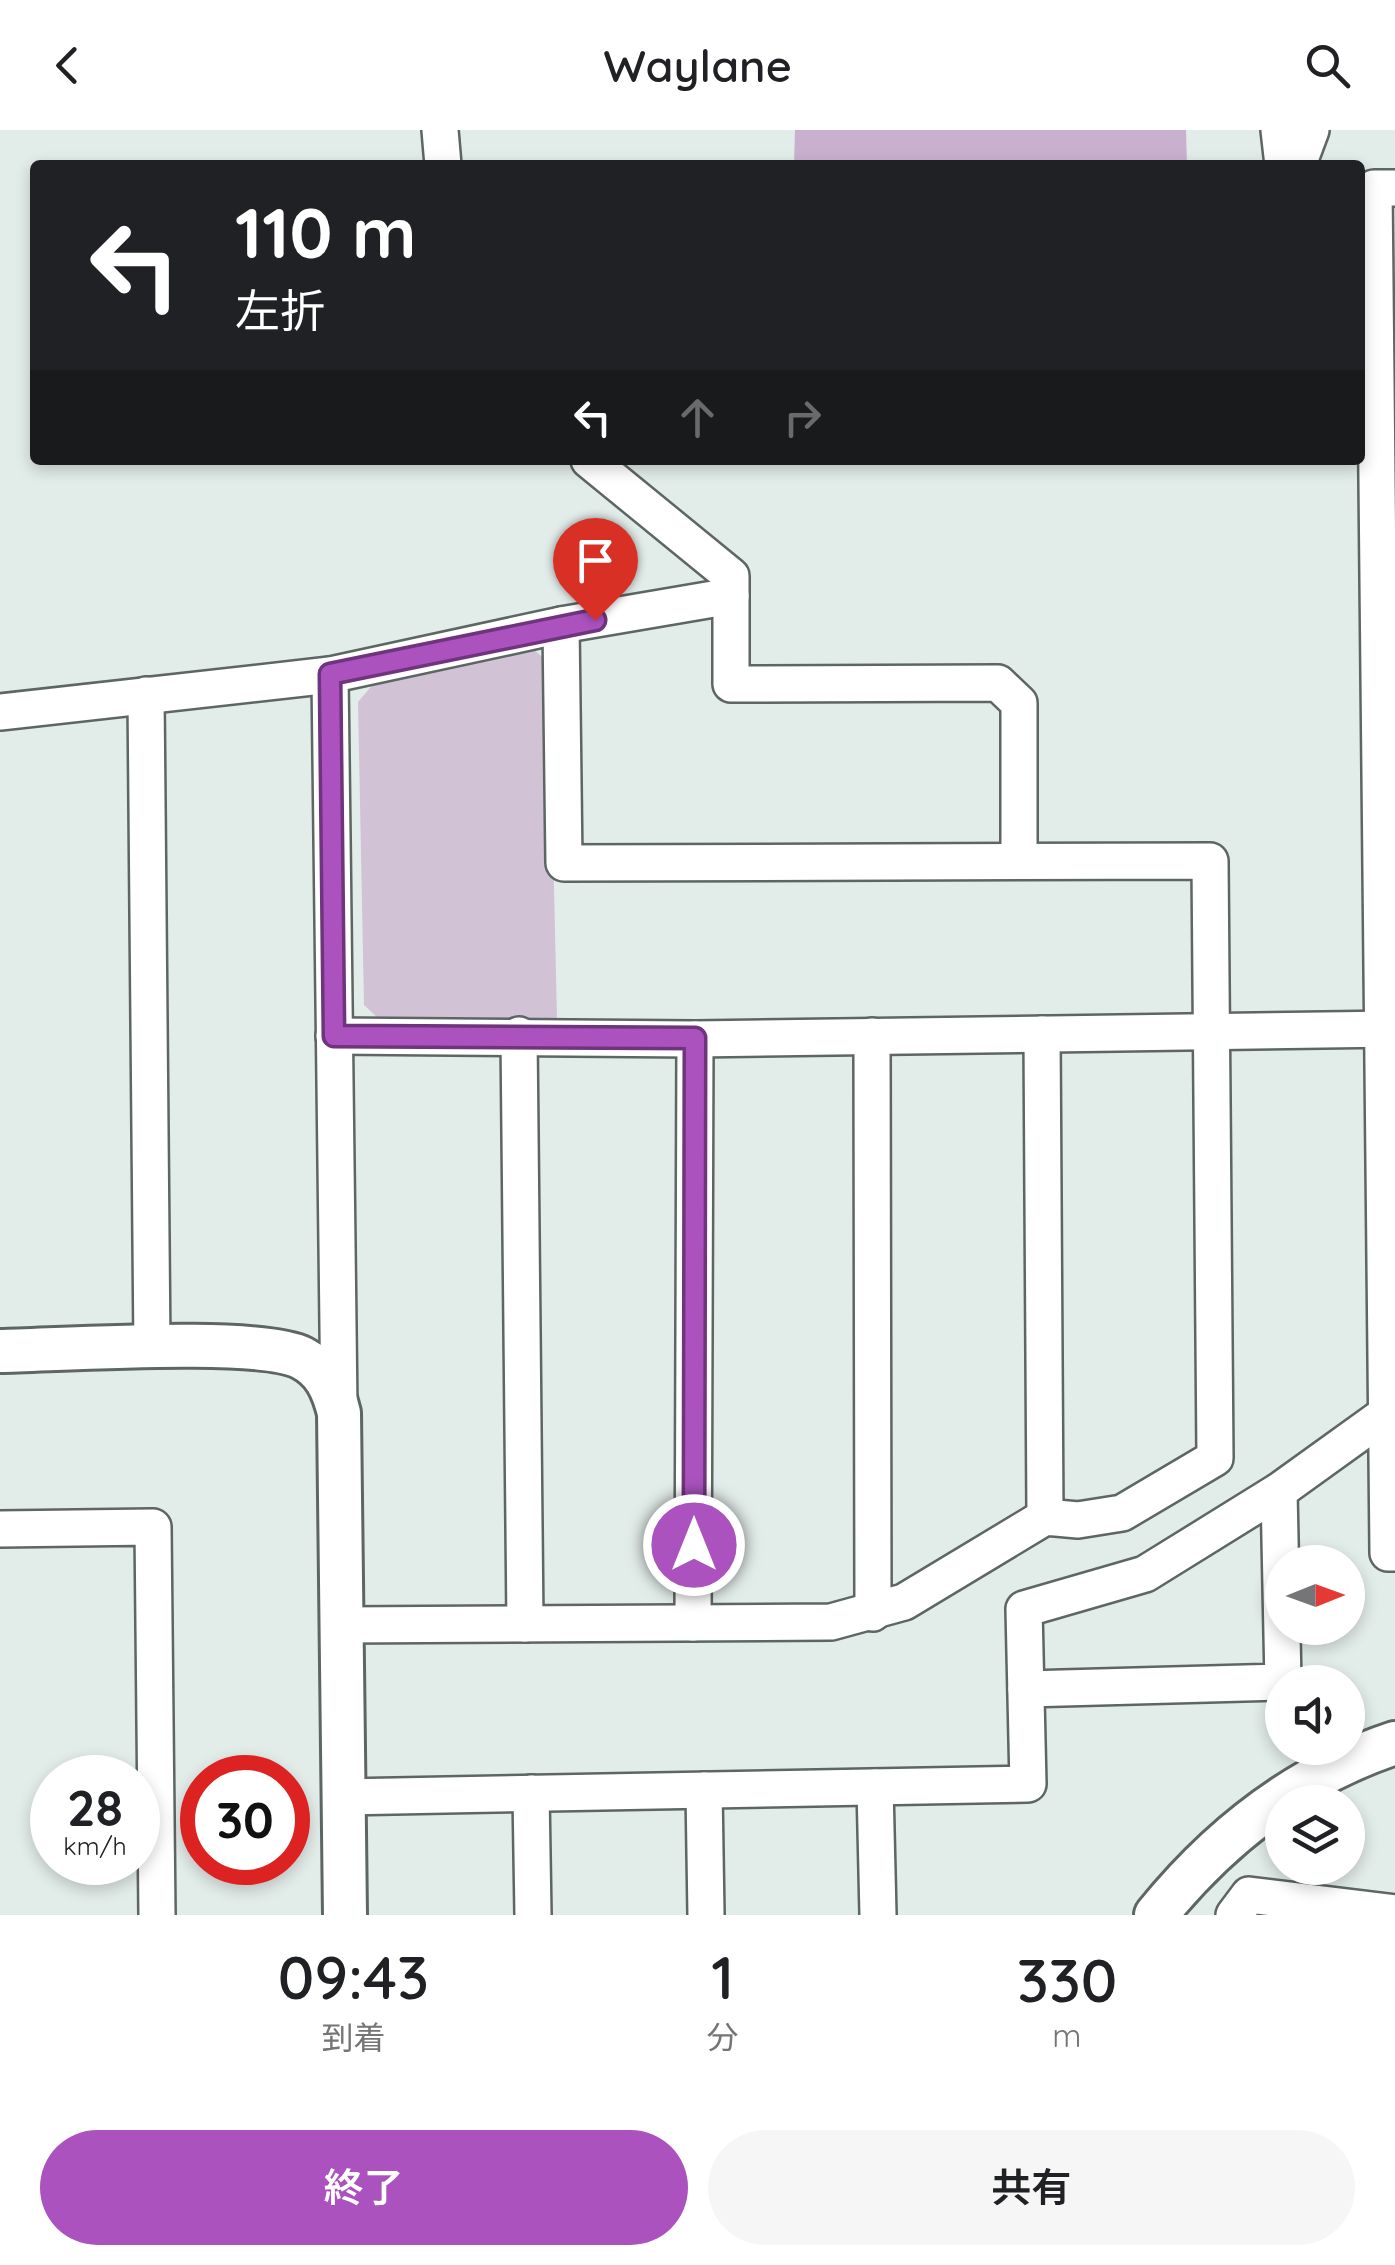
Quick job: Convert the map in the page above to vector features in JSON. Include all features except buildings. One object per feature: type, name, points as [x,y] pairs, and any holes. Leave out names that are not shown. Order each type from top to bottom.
[{"type":"street","points":[[440,130],[443,160]]},
{"type":"street","points":[[1279,130],[1282,160]]},
{"type":"street","points":[[1300,160],[1311,130]]},
{"type":"street","points":[[1395,188],[1374,188],[1388,1029],[1388,1554],[1395,1553]]},
{"type":"street","points":[[596,465],[732,576],[731,684],[998,682],[1019,703],[1019,861]]},
{"type":"street","points":[[0,712],[330,674],[561,625],[731,596]]},
{"type":"street","points":[[342,1625],[830,1622],[904,1602],[1045,1517],[1078,1520],[1122,1513],[1215,1458],[1210,861],[564,863],[561,625]]},
{"type":"street","points":[[330,674],[345,1915]]},
{"type":"street","points":[[146,695],[152,1349]]},
{"type":"street","points":[[334,1036],[695,1038],[1388,1029]]},
{"type":"street","points":[[1042,1034],[1045,1517]]},
{"type":"street","points":[[520,1035],[525,1624]]},
{"type":"street","points":[[872,1036],[874,1613]]},
{"type":"street","points":[[694,1623],[695,1038]]},
{"type":"street","points":[[0,1351],[261,1348],[288,1352],[323,1375],[339,1414]]},
{"type":"street","points":[[344,1797],[1028,1784],[1024,1609],[1146,1574],[1278,1492],[1386,1414]]},
{"type":"street","points":[[1026,1689],[1284,1682],[1278,1492]]},
{"type":"street","points":[[0,1530],[153,1527],[157,1915]]},
{"type":"street","points":[[1156,1915],[1187,1877],[1266,1807],[1348,1759],[1395,1743]]},
{"type":"street","points":[[876,1787],[878,1915]]},
{"type":"street","points":[[704,1790],[706,1915]]},
{"type":"street","points":[[530,1793],[532,1915]]},
{"type":"street","points":[[1234,1915],[1249,1895],[1345,1911],[1395,1913]]},
{"type":"shaded area","points":[[795,130],[1186,130],[1187,160],[794,160]]},
{"type":"shaded area","points":[[531,647],[549,663],[557,1020],[381,1021],[364,1005],[358,702],[375,682]]},
{"type":"route","points":[[595,620],[330,674],[334,1036],[695,1038],[694,1545]]}]
